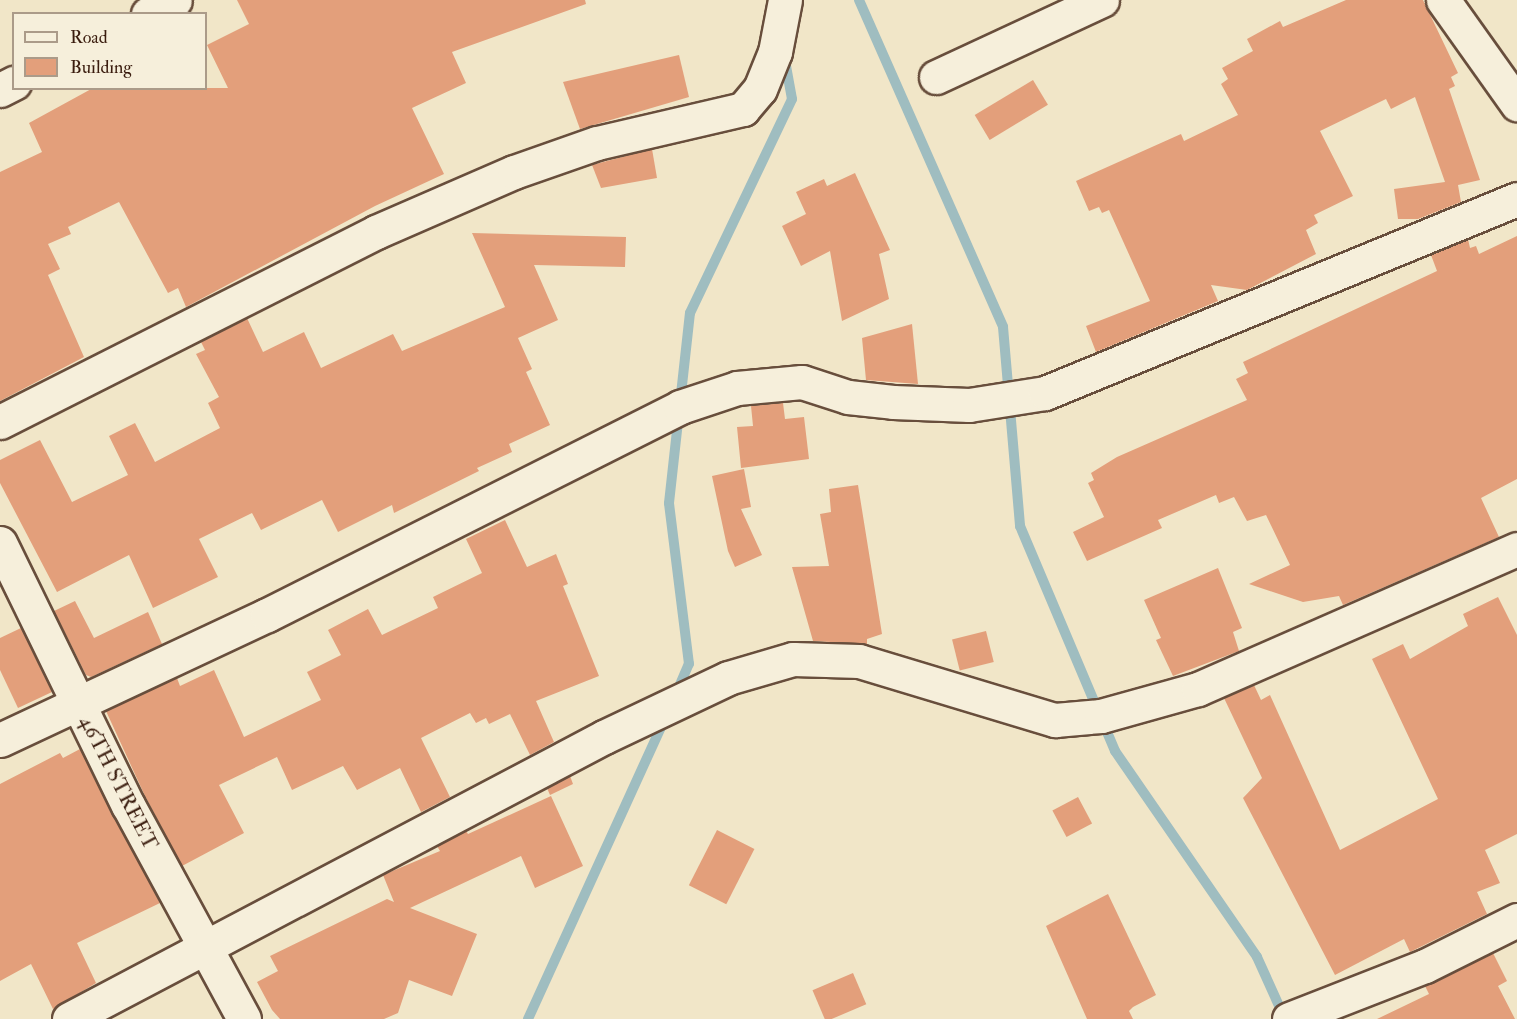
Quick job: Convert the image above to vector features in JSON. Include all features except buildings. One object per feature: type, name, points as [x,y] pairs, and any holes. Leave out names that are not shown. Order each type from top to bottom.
[{"type":"street","points":[[152,12],[174,0]]},
{"type":"street","points":[[0,422],[344,247],[514,172],[597,143],[743,109],[760,89],[775,52],[785,0]]},
{"type":"street","points":[[936,77],[1102,0]]},
{"type":"street","points":[[1446,1],[1517,104]]},
{"type":"street","points":[[0,740],[76,702],[267,615],[680,407],[737,388],[802,382],[848,397],[893,402],[969,405],[1045,393],[1517,199]]},
{"type":"street","name":"46TH STREET","points":[[0,543],[76,702],[205,950],[244,1019]]},
{"type":"street","points":[[69,1019],[205,950],[604,737],[728,678],[793,659],[859,661],[1055,720],[1101,716],[1198,689],[1517,549]]},
{"type":"street","points":[[1292,1016],[1425,966],[1517,920]]},
{"type":"waterway","points":[[859,0],[1003,327],[1020,526],[1115,751],[1257,957],[1285,1019]]},
{"type":"waterway","points":[[676,694],[689,664],[669,503],[690,313],[792,99],[784,55]]},
{"type":"waterway","points":[[528,1019],[666,716]]}]
